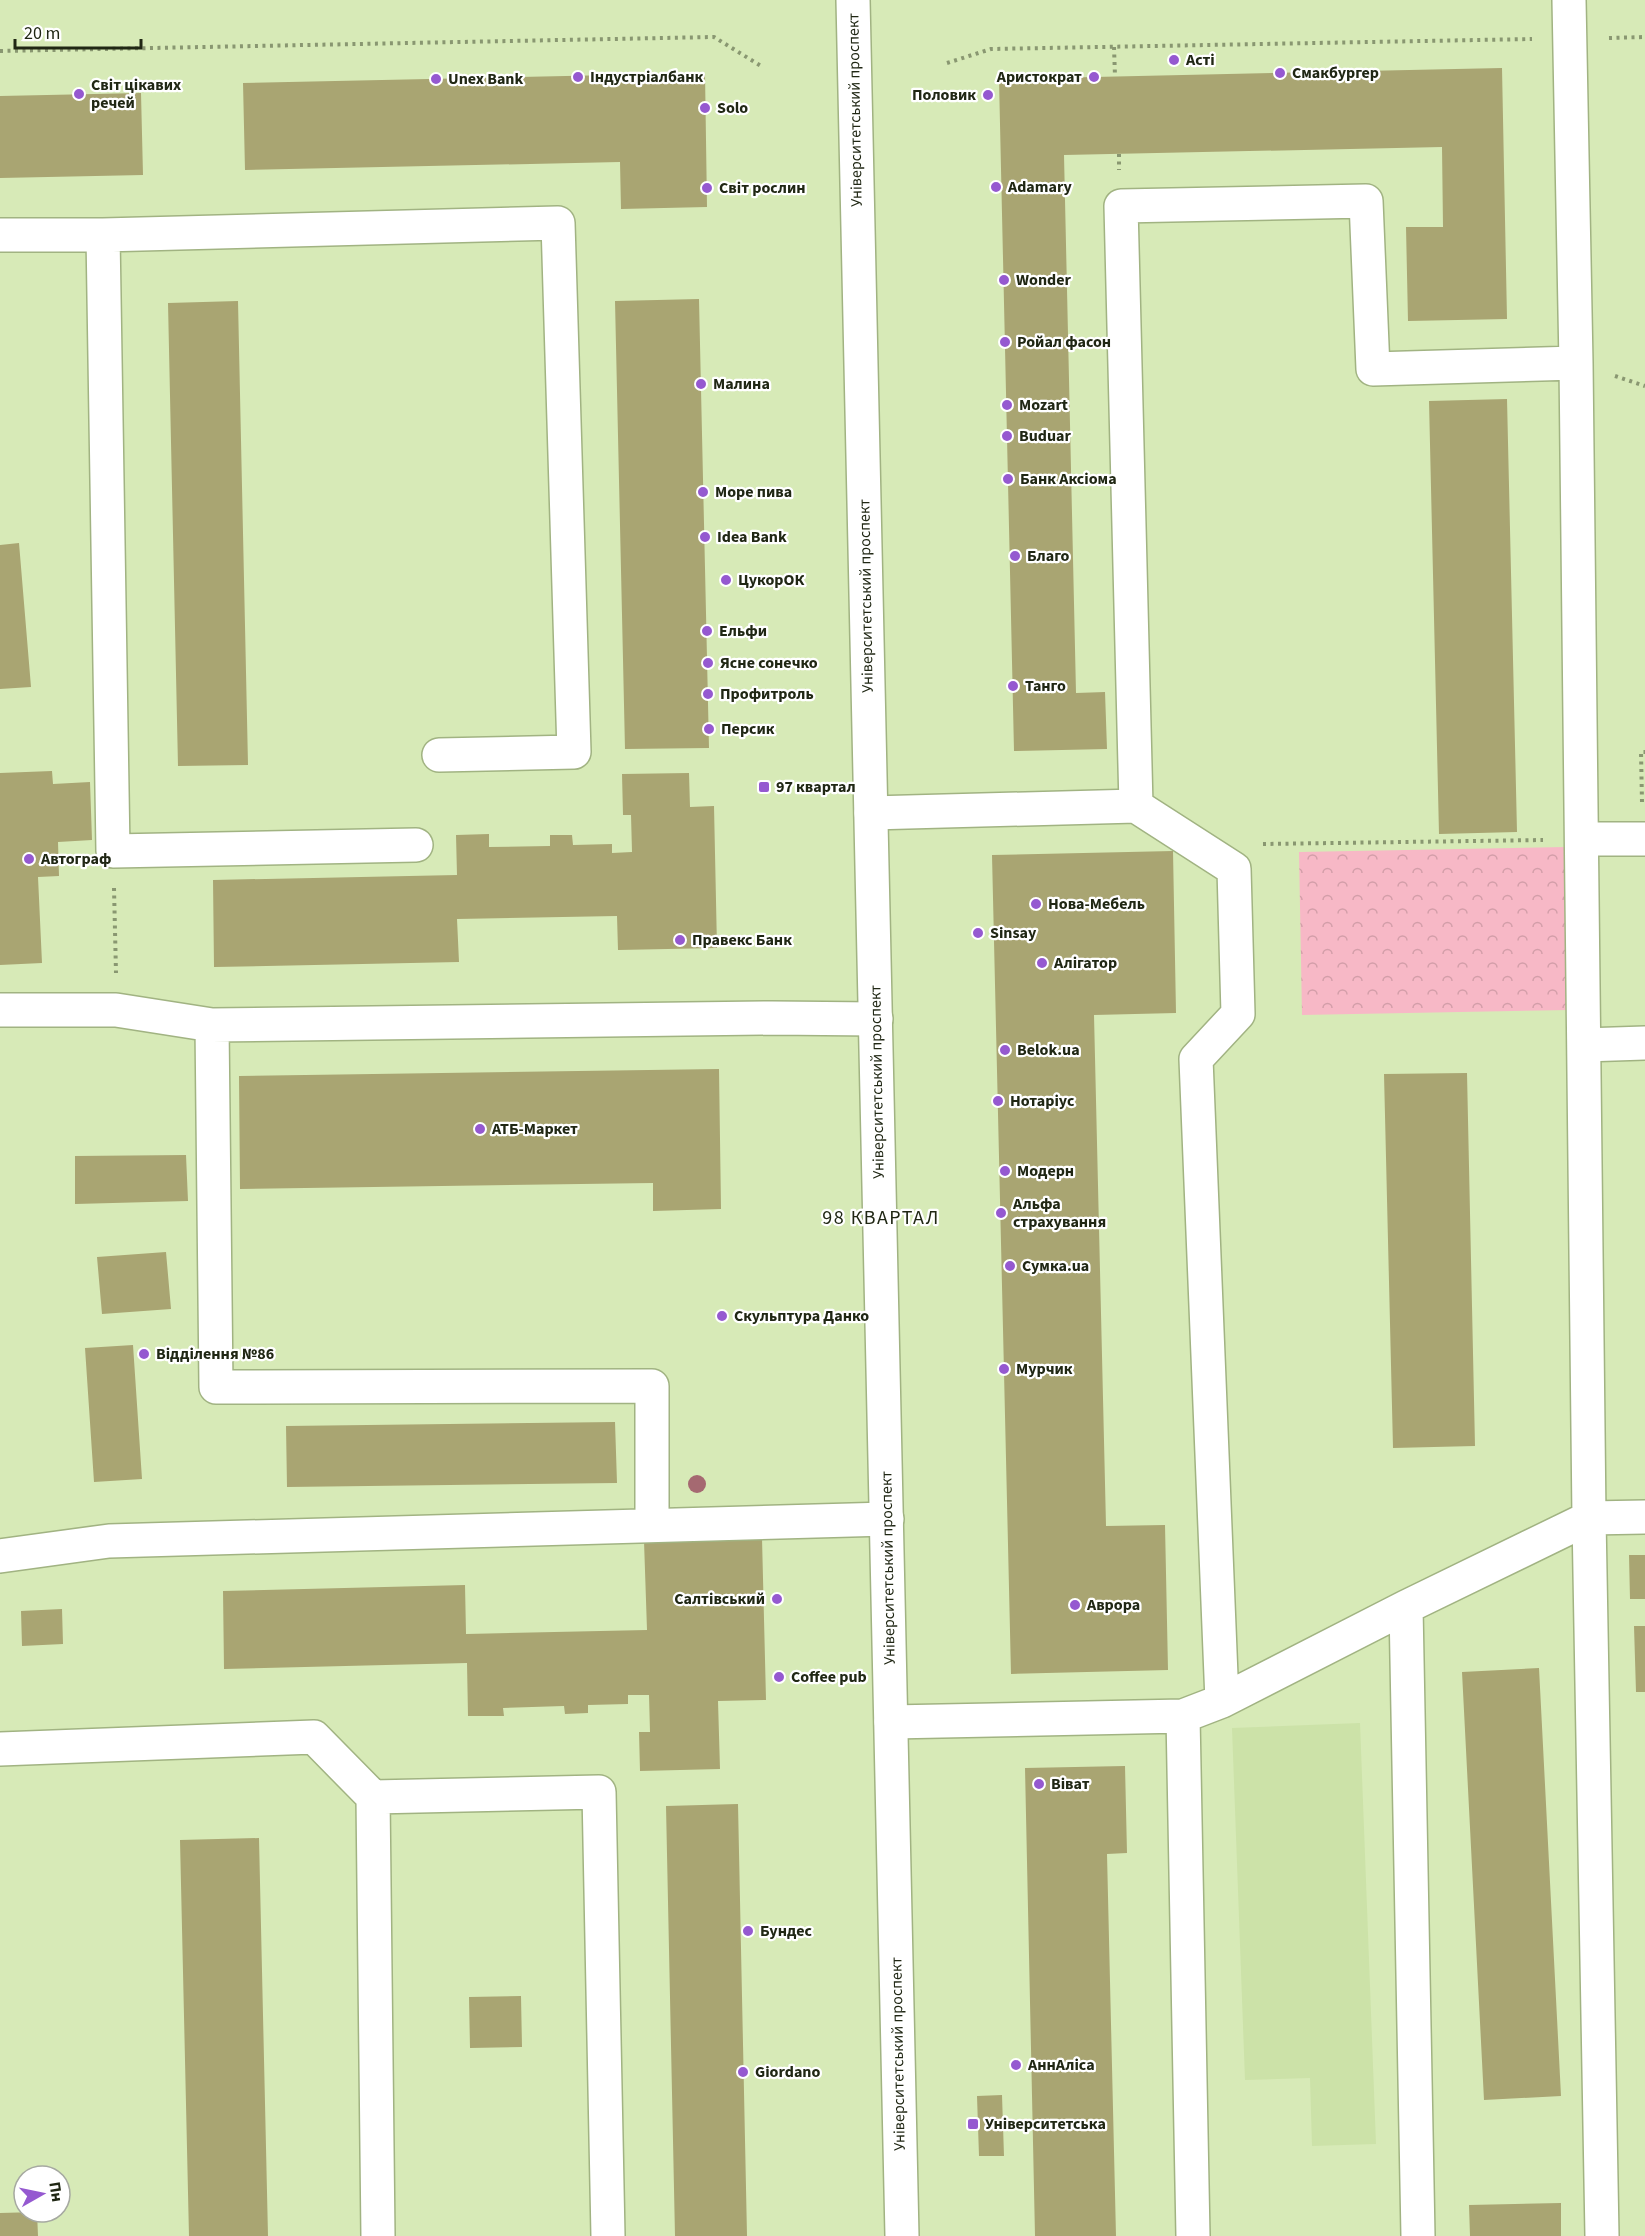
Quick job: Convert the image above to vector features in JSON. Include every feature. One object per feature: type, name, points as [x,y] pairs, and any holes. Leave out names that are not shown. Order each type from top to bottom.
[{"type":"main road","name":"Університетський проспект","points":[[853,0],[902,2236]]},
{"type":"main road","points":[[1569,0],[1576,363],[1589,1518],[1602,2236]]},
{"type":"main road","points":[[1136,806],[1121,206],[1366,201],[1373,369],[1576,363]]},
{"type":"main road","points":[[0,236],[558,223],[574,752],[439,755]]},
{"type":"main road","points":[[103,235],[113,851],[417,845]]},
{"type":"main road","points":[[871,813],[1136,806],[1234,868],[1238,1014],[1196,1059],[1222,1701]]},
{"type":"main road","points":[[1582,839],[1644,839]]},
{"type":"main road","points":[[0,1010],[116,1010],[212,1025],[772,1018],[876,1019]]},
{"type":"main road","points":[[212,1025],[216,1387],[652,1386],[652,1525]]},
{"type":"main road","points":[[1584,1045],[1645,1043]]},
{"type":"main road","points":[[891,1722],[1183,1716],[1222,1701],[1406,1607],[1589,1518],[1645,1517]]},
{"type":"main road","points":[[0,1556],[109,1541],[887,1519]]},
{"type":"main road","points":[[1406,1607],[1418,2236]]},
{"type":"main road","points":[[1183,1716],[1193,2236]]},
{"type":"main road","points":[[0,1749],[314,1737],[374,1797],[378,2236]]},
{"type":"main road","points":[[374,1797],[599,1792],[608,2236]]},
{"type":"path","points":[[0,51],[714,37],[761,66]]},
{"type":"path","points":[[947,63],[992,49],[1645,37]]},
{"type":"path","points":[[1114,47],[1115,76]]},
{"type":"path","points":[[1644,839],[1641,752],[1645,752]]},
{"type":"path","points":[[1254,844],[1582,839]]},
{"type":"path","points":[[113,851],[116,1010]]},
{"type":"shaded area","points":[[1360,1723],[1376,2144],[1312,2146],[1310,2078],[1245,2080],[1232,1728]]},
{"type":"green space","points":[[1566,847],[1570,1010],[1302,1015],[1299,852]]},
{"type":"building","points":[[1502,68],[1507,319],[1408,321],[1406,227],[1443,227],[1442,147],[1064,155],[1076,693],[1105,692],[1107,749],[1014,751],[999,79]]},
{"type":"building","points":[[705,73],[707,207],[621,209],[620,162],[245,170],[243,83]]},
{"type":"building","points":[[141,93],[143,175],[0,178],[0,96]]},
{"type":"building","points":[[699,299],[709,748],[625,749],[615,301]]},
{"type":"building","points":[[238,301],[248,765],[178,766],[168,303]]},
{"type":"building","points":[[1507,399],[1517,832],[1439,834],[1429,401]]},
{"type":"building","points":[[19,543],[31,687],[0,689],[0,545]]},
{"type":"building","name":"Автограф","points":[[52,771],[53,784],[90,782],[92,840],[58,842],[59,876],[38,877],[42,963],[0,965],[0,773]]},
{"type":"building","points":[[689,773],[690,807],[714,806],[717,948],[618,950],[617,916],[457,919],[459,962],[214,967],[213,880],[457,875],[456,835],[489,834],[489,847],[550,846],[550,835],[572,835],[573,845],[612,844],[612,853],[632,852],[631,815],[623,815],[622,774]]},
{"type":"building","points":[[1173,851],[1176,1013],[1094,1015],[1106,1526],[1165,1525],[1168,1670],[1011,1674],[992,855]]},
{"type":"building","name":"АТБ-Маркет","points":[[719,1069],[721,1209],[653,1211],[653,1183],[240,1189],[239,1076]]},
{"type":"building","points":[[1467,1073],[1475,1446],[1393,1448],[1384,1074]]},
{"type":"building","points":[[186,1155],[188,1201],[75,1204],[75,1156]]},
{"type":"building","points":[[166,1252],[171,1309],[102,1314],[97,1257]]},
{"type":"building","points":[[133,1345],[142,1479],[94,1482],[85,1348]]},
{"type":"building","points":[[615,1422],[617,1483],[287,1487],[286,1426]]},
{"type":"building","points":[[762,1538],[766,1700],[718,1701],[720,1769],[640,1771],[639,1732],[650,1732],[649,1695],[628,1695],[628,1704],[588,1705],[588,1713],[565,1714],[564,1706],[503,1708],[504,1716],[468,1716],[467,1663],[224,1669],[223,1591],[465,1585],[466,1634],[647,1630],[644,1541]]},
{"type":"building","points":[[1629,1555],[1645,1555],[1645,1599],[1630,1599]]},
{"type":"building","points":[[62,1609],[63,1644],[22,1646],[21,1611]]},
{"type":"building","points":[[1634,1626],[1645,1626],[1645,1692],[1636,1692]]},
{"type":"building","points":[[1539,1668],[1561,2096],[1484,2100],[1462,1672]]},
{"type":"building","points":[[1125,1766],[1127,1853],[1107,1854],[1116,2236],[1035,2236],[1025,1768]]},
{"type":"building","points":[[738,1804],[747,2236],[675,2236],[666,1806]]},
{"type":"building","points":[[259,1838],[268,2236],[189,2236],[180,1840]]},
{"type":"building","points":[[521,1996],[522,2047],[470,2048],[469,1997]]},
{"type":"building","points":[[1002,2095],[1004,2156],[979,2156],[977,2096]]},
{"type":"building","points":[[1561,2203],[1561,2236],[1470,2236],[1469,2205]]},
{"type":"building","points":[[0,2213],[12,2213],[12,2224],[38,2224],[38,2236],[0,2236]]},
{"type":"place","name":"Асті","points":[[1174,60]]},
{"type":"place","name":"Смакбургер","points":[[1280,73]]},
{"type":"place","name":"Індустріалбанк","points":[[578,77]]},
{"type":"place","name":"Аристократ","points":[[1094,77]]},
{"type":"place","name":"Unex Bank","points":[[436,79]]},
{"type":"place","name":"Світ цікавих речей","points":[[79,94]]},
{"type":"place","name":"Половик","points":[[988,95]]},
{"type":"place","name":"Solo","points":[[705,108]]},
{"type":"place","name":"Adamary","points":[[996,187]]},
{"type":"place","name":"Світ рослин","points":[[707,188]]},
{"type":"place","name":"Wonder","points":[[1004,280]]},
{"type":"place","name":"Ройал фасон","points":[[1005,342]]},
{"type":"place","name":"Малина","points":[[701,384]]},
{"type":"place","name":"Mozart","points":[[1007,405]]},
{"type":"place","name":"Buduar","points":[[1007,436]]},
{"type":"place","name":"Банк Аксіома","points":[[1008,479]]},
{"type":"place","name":"Море пива","points":[[703,492]]},
{"type":"place","name":"Idea Bank","points":[[705,537]]},
{"type":"place","name":"Благо","points":[[1015,556]]},
{"type":"place","name":"ЦукорОК","points":[[726,580]]},
{"type":"place","name":"Ельфи","points":[[707,631]]},
{"type":"place","name":"Ясне сонечко","points":[[708,663]]},
{"type":"place","name":"Танго","points":[[1013,686]]},
{"type":"place","name":"Профитроль","points":[[708,694]]},
{"type":"place","name":"Персик","points":[[709,729]]},
{"type":"place","name":"97 квартал","points":[[764,787]]},
{"type":"place","name":"Автограф","points":[[29,859]]},
{"type":"place","name":"Нова-Мебель","points":[[1036,904]]},
{"type":"place","name":"Sinsay","points":[[978,933]]},
{"type":"place","name":"Правекс Банк","points":[[680,940]]},
{"type":"place","name":"Алігатор","points":[[1042,963]]},
{"type":"place","name":"Belok.ua","points":[[1005,1050]]},
{"type":"place","name":"Нотаріус","points":[[998,1101]]},
{"type":"place","name":"АТБ-Маркет","points":[[480,1129]]},
{"type":"place","name":"Модерн","points":[[1005,1171]]},
{"type":"place","name":"Альфа страхування","points":[[1001,1213]]},
{"type":"place","name":"Сумка.ua","points":[[1010,1266]]},
{"type":"place","name":"Скульптура Данко","points":[[722,1316]]},
{"type":"place","name":"Відділення №86","points":[[144,1354]]},
{"type":"place","name":"Мурчик","points":[[1004,1369]]},
{"type":"place","name":"Салтівський","points":[[777,1599]]},
{"type":"place","name":"Аврора","points":[[1075,1605]]},
{"type":"place","name":"Coffee pub","points":[[779,1677]]},
{"type":"place","name":"Віват","points":[[1039,1784]]},
{"type":"place","name":"Бундес","points":[[748,1931]]},
{"type":"place","name":"АннАліса","points":[[1016,2065]]},
{"type":"place","name":"Giordano","points":[[743,2072]]},
{"type":"place","name":"Університетська","points":[[973,2124]]},
{"type":"district","name":"98 КВАРТАЛ","points":[[881,1218]]}]
